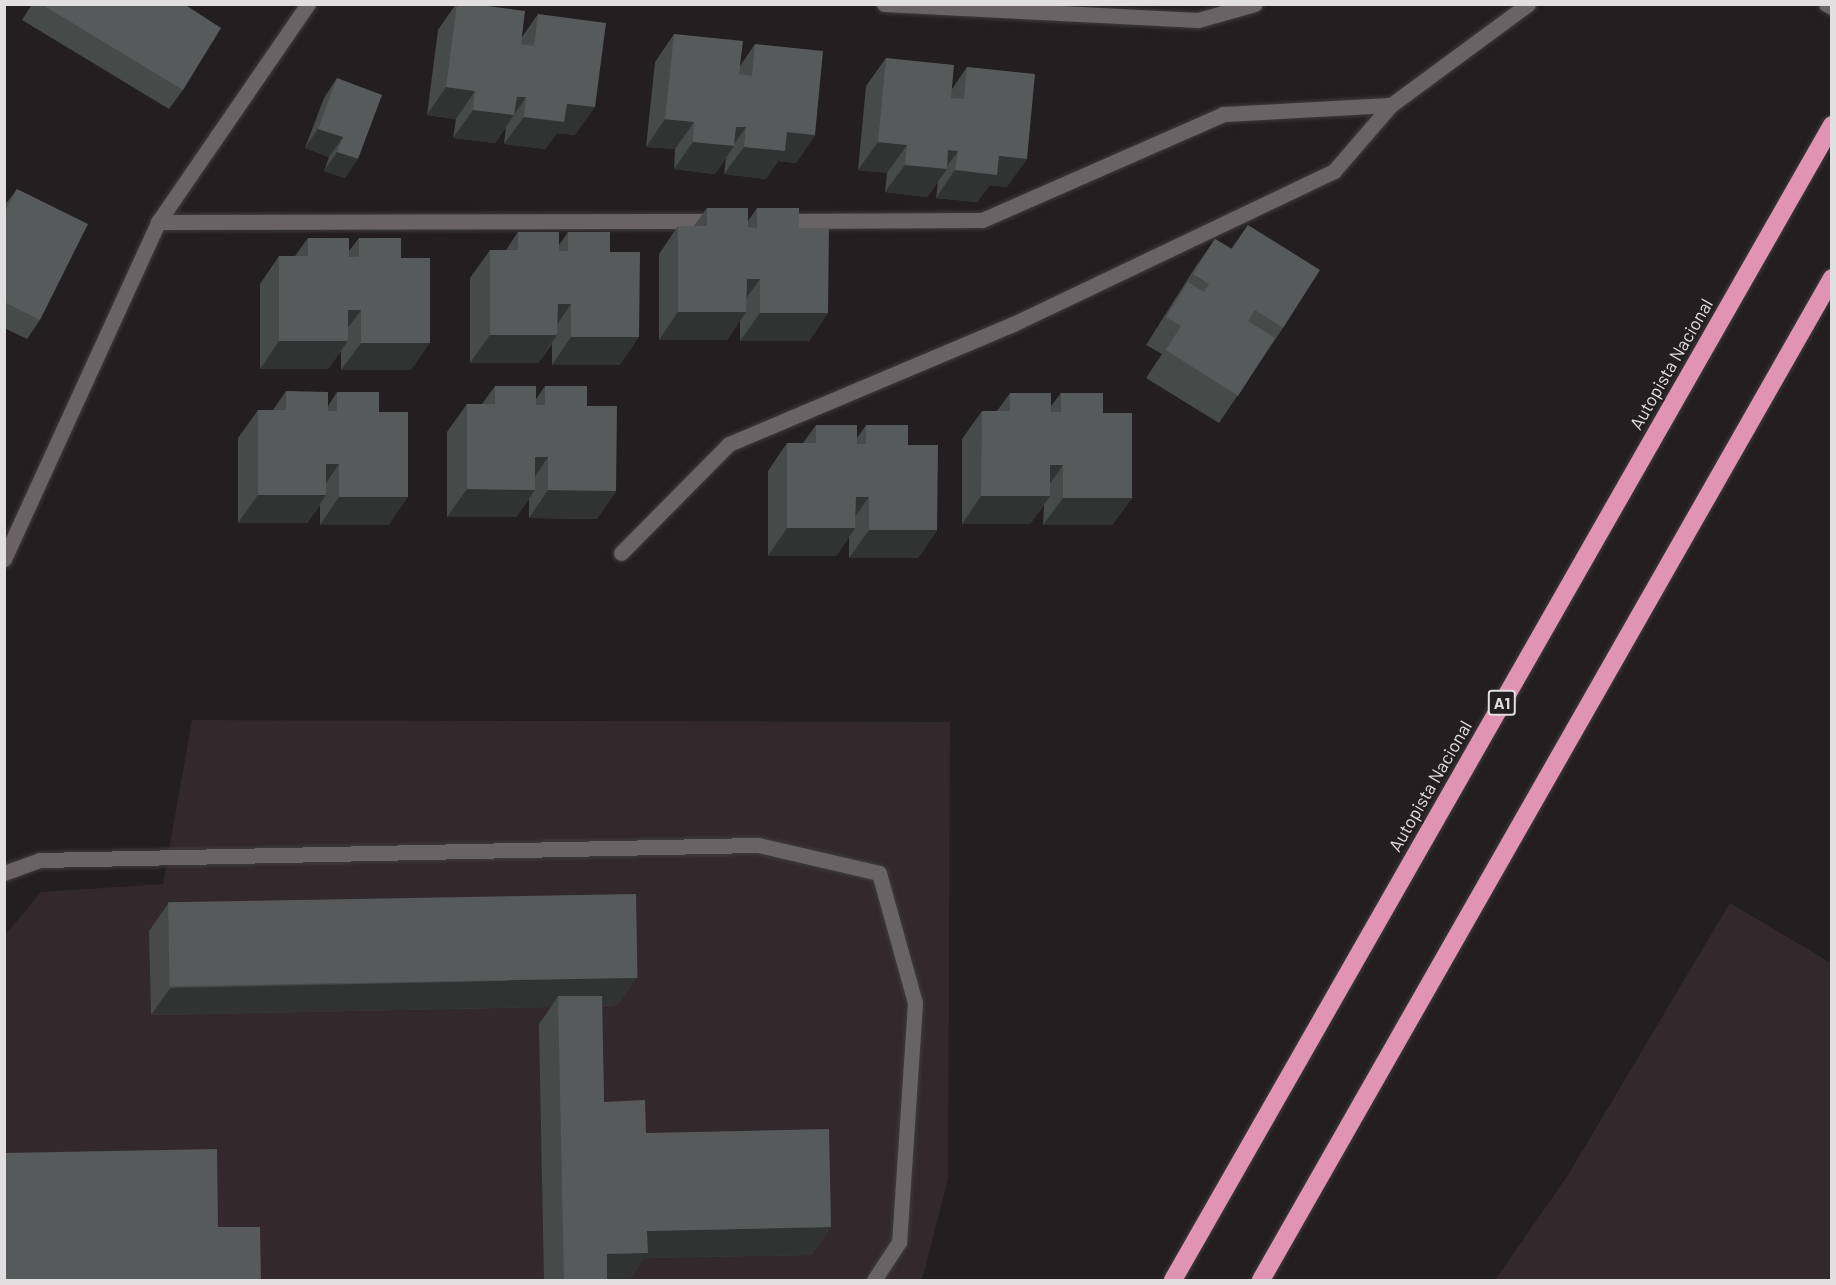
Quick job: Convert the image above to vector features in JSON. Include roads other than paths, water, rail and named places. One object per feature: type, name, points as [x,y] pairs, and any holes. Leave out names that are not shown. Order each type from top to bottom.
[{"type":"highway","name":"Autopista Nacional","points":[[1173,1281],[1832,125]]},
{"type":"highway","points":[[1261,1281],[1832,278]]},
{"type":"street","points":[[4,559],[158,222],[308,4]]},
{"type":"street","points":[[884,4],[1198,20],[1255,4]]},
{"type":"street","points":[[621,553],[729,444],[1011,325],[1334,171],[1391,105],[1528,4]]},
{"type":"street","points":[[1826,4],[1832,7]]},
{"type":"street","points":[[767,221],[982,220],[1223,114],[1391,105]]},
{"type":"street","points":[[158,222],[731,221]]},
{"type":"street","points":[[4,873],[40,860],[758,845],[879,873],[915,1003],[899,1242],[874,1281]]}]
